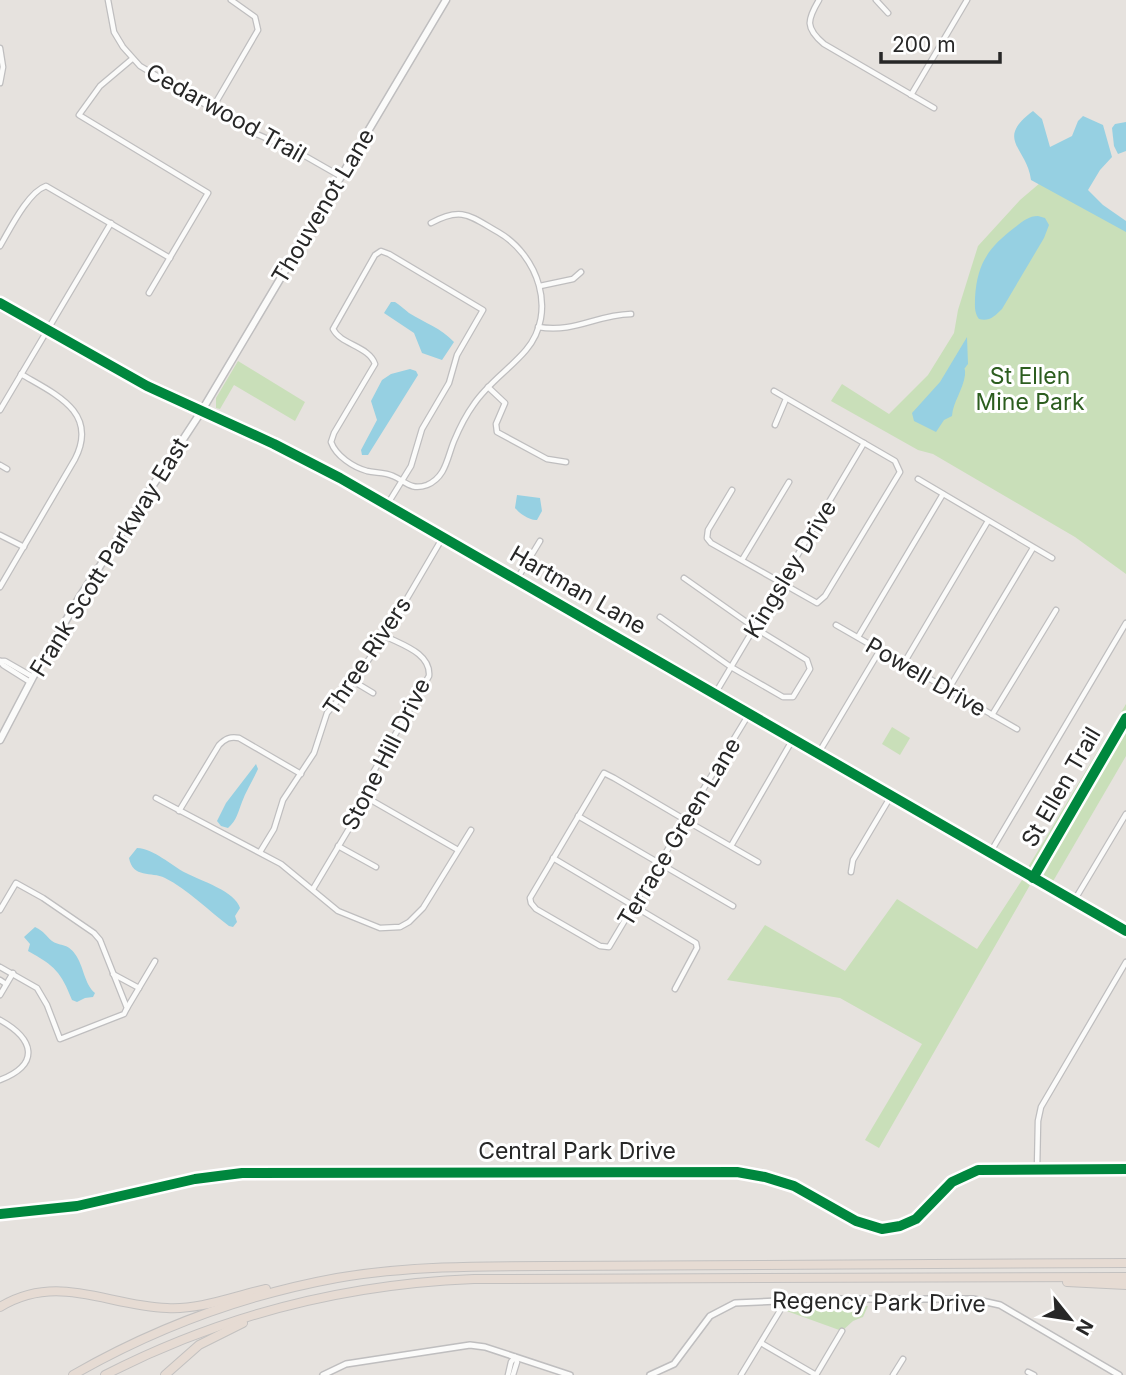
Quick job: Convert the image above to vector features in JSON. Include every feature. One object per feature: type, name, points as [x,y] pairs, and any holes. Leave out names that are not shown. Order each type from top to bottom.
[{"type":"highway","points":[[73,1375],[149,1336],[215,1310],[260,1296],[337,1278],[401,1270],[464,1267],[1125,1263]]},
{"type":"highway","points":[[1040,1277],[1059,1281],[1126,1285]]},
{"type":"highway","points":[[105,1375],[195,1334],[259,1313],[382,1286],[474,1279],[1126,1277]]},
{"type":"highway","points":[[0,1307],[36,1292],[63,1290],[145,1306],[177,1308],[300,1282],[337,1278]]},
{"type":"highway","points":[[165,1375],[199,1345],[215,1335],[296,1307],[306,1301]]},
{"type":"main road","name":"Thouvenot Lane","points":[[201,412],[446,0]]},
{"type":"main road","name":"Frank Scott Parkway East","points":[[0,740],[31,679],[79,598],[201,412]]},
{"type":"street","name":"Cedarwood Trail","points":[[108,0],[114,32],[132,59],[252,132],[298,152],[340,176]]},
{"type":"street","points":[[212,109],[258,30],[255,17],[230,0]]},
{"type":"street","points":[[819,0],[809,26],[813,34],[824,44],[934,108]]},
{"type":"street","points":[[877,0],[881,8],[888,13]]},
{"type":"street","points":[[911,94],[967,0]]},
{"type":"street","points":[[0,48],[3,66],[0,83]]},
{"type":"street","points":[[132,59],[100,86],[79,114],[208,193],[149,293]]},
{"type":"street","points":[[0,246],[35,192],[46,186],[170,258]]},
{"type":"street","points":[[387,505],[400,482],[411,466],[422,429],[452,376],[457,355],[483,310],[395,257],[381,251],[375,255],[334,326],[337,335],[372,356],[375,363],[331,442],[335,450],[351,464],[392,475],[400,482],[415,487],[437,479],[445,468],[462,424],[474,404],[527,349],[538,327],[542,306],[540,286],[528,257],[510,239],[462,214],[448,214],[431,223]]},
{"type":"street","points":[[0,410],[111,223]]},
{"type":"street","points":[[540,286],[573,279],[581,272]]},
{"type":"street","name":"Hartman Lane","points":[[0,303],[146,386],[288,450],[387,505],[1126,931]]},
{"type":"street","points":[[538,327],[574,328],[603,317],[631,314]]},
{"type":"street","points":[[0,587],[75,459],[81,438],[77,416],[66,401],[22,374]]},
{"type":"street","points":[[488,387],[505,403],[496,424],[497,432],[547,459],[566,462]]},
{"type":"street","points":[[732,490],[706,535],[712,543],[817,603],[822,601],[900,472],[895,461],[774,391]]},
{"type":"street","points":[[775,425],[786,399]]},
{"type":"street","name":"Kingsley Drive","points":[[715,694],[864,443]]},
{"type":"street","points":[[0,465],[7,469]]},
{"type":"street","points":[[918,479],[1052,558]]},
{"type":"street","points":[[742,560],[789,482]]},
{"type":"street","points":[[858,637],[943,494]]},
{"type":"street","points":[[904,663],[988,521]]},
{"type":"street","points":[[0,536],[24,547]]},
{"type":"street","name":"Three Rivers","points":[[260,852],[274,829],[283,800],[314,753],[327,713],[354,681],[385,636],[443,537]]},
{"type":"street","points":[[517,579],[540,541]]},
{"type":"street","points":[[948,690],[1033,548]]},
{"type":"street","points":[[660,617],[731,667],[786,698],[794,695],[802,684],[810,669],[807,660],[755,628],[684,578]]},
{"type":"street","points":[[992,715],[1056,610]]},
{"type":"street","points":[[990,853],[1126,623]]},
{"type":"street","name":"Powell Drive","points":[[836,625],[1017,729]]},
{"type":"street","name":"Stone Hill Drive","points":[[313,889],[353,821],[374,771],[429,676],[430,668],[425,659],[385,636]]},
{"type":"street","points":[[818,754],[880,650]]},
{"type":"street","points":[[1,661],[5,660],[31,679]]},
{"type":"street","points":[[354,681],[373,693]]},
{"type":"street","name":"Terrace Green Lane","points":[[552,858],[530,898],[531,904],[605,948],[614,942],[749,714]]},
{"type":"street","points":[[179,811],[219,746],[230,738],[239,738],[301,774]]},
{"type":"street","points":[[731,846],[793,739]]},
{"type":"street","points":[[675,989],[695,956],[698,948],[696,943],[552,858],[604,774],[758,862]]},
{"type":"street","points":[[364,796],[458,850]]},
{"type":"street","points":[[851,872],[853,860],[891,796]]},
{"type":"street","points":[[156,798],[281,864],[329,905],[358,921],[380,928],[400,927],[423,908],[471,830]]},
{"type":"street","points":[[1074,901],[1126,814]]},
{"type":"street","points":[[578,816],[733,906]]},
{"type":"street","points":[[338,846],[376,867]]},
{"type":"street","points":[[0,910],[16,883],[43,898],[96,936],[127,1009]]},
{"type":"street","points":[[0,967],[33,984],[41,992],[60,1039],[124,1014],[155,961]]},
{"type":"street","points":[[1037,1170],[1038,1121],[1041,1107],[1126,962]]},
{"type":"street","points":[[0,995],[13,973]]},
{"type":"street","points":[[113,974],[139,988]]},
{"type":"street","points":[[0,980],[6,984]]},
{"type":"street","points":[[0,1020],[23,1037],[28,1055],[15,1075],[0,1080]]},
{"type":"street","name":"Central Park Drive","points":[[0,1214],[77,1206],[185,1181],[242,1173],[737,1172],[780,1181],[809,1193],[865,1225],[891,1228],[916,1219],[952,1182],[969,1173],[988,1170],[1126,1170]]},
{"type":"street","name":"Regency Park Drive","points":[[650,1375],[674,1364],[704,1323],[719,1310],[736,1303],[822,1299],[973,1298],[1000,1305],[1119,1375]]},
{"type":"street","points":[[741,1375],[781,1309]]},
{"type":"street","points":[[761,1343],[816,1375],[842,1331]]},
{"type":"street","points":[[323,1375],[346,1364],[462,1345],[480,1346],[570,1375]]},
{"type":"street","points":[[508,1375],[515,1357]]},
{"type":"street","points":[[513,1375],[517,1362],[515,1357]]},
{"type":"street","points":[[893,1375],[903,1359]]},
{"type":"street","points":[[1028,1372],[1034,1375]]},
{"type":"green space","name":"St Ellen Mine Park","points":[[1040,183],[1126,230],[1126,574],[1075,537],[933,454],[918,450],[831,401],[842,384],[889,414],[928,375],[954,333],[958,310],[978,246],[1020,200]]},
{"type":"green space","points":[[238,361],[305,402],[295,421],[234,385],[220,409],[216,408],[216,398]]},
{"type":"green space","points":[[1126,704],[1126,756],[1052,883],[1027,869]]},
{"type":"green space","points":[[892,727],[910,738],[900,755],[882,744]]},
{"type":"green space","points":[[1022,880],[1030,885],[879,1148],[865,1140],[922,1044],[840,998],[727,980],[765,925],[845,971],[897,899],[977,949]]},
{"type":"green space","points":[[868,1306],[863,1317],[853,1321],[842,1331],[781,1309]]},
{"type":"water","points":[[1033,111],[1042,119],[1050,147],[1072,136],[1083,116],[1103,125],[1112,157],[1088,190],[1103,205],[1126,221],[1126,232],[1031,180],[1014,137],[1016,129]]},
{"type":"water","points":[[1126,122],[1126,151],[1118,154],[1112,128],[1115,124]]},
{"type":"water","points":[[1028,218],[1045,218],[1049,225],[1044,238],[1002,309],[989,319],[979,319],[975,298],[981,266],[997,243],[1014,228]]},
{"type":"water","points":[[391,302],[438,329],[454,342],[442,360],[422,353],[414,333],[384,313]]},
{"type":"water","points":[[967,337],[968,364],[962,386],[952,416],[944,420],[936,432],[914,421],[912,413],[940,382]]},
{"type":"water","points":[[410,369],[418,375],[368,455],[362,455],[361,450],[377,420],[371,401],[382,380],[391,374]]},
{"type":"water","points":[[517,495],[540,498],[542,511],[537,520],[525,516],[515,508]]},
{"type":"water","points":[[256,764],[258,769],[235,819],[228,828],[221,826],[217,821],[226,803]]},
{"type":"water","points":[[137,848],[156,854],[180,870],[232,896],[240,908],[235,916],[237,922],[233,927],[229,926],[190,894],[165,878],[138,872],[131,865],[129,858]]},
{"type":"water","points":[[35,927],[54,943],[72,950],[88,985],[95,993],[93,997],[77,1002],[72,1000],[56,971],[28,951],[30,944],[24,937]]},
{"type":"cycle path","points":[[0,303],[147,386],[274,444],[340,478],[1126,931]]},
{"type":"cycle path","name":"St Ellen Trail","points":[[1033,878],[1126,718]]},
{"type":"cycle path","points":[[0,1214],[77,1206],[195,1179],[242,1173],[737,1172],[794,1186],[856,1221],[882,1229],[900,1226],[916,1219],[952,1182],[978,1170],[1126,1169]]}]
